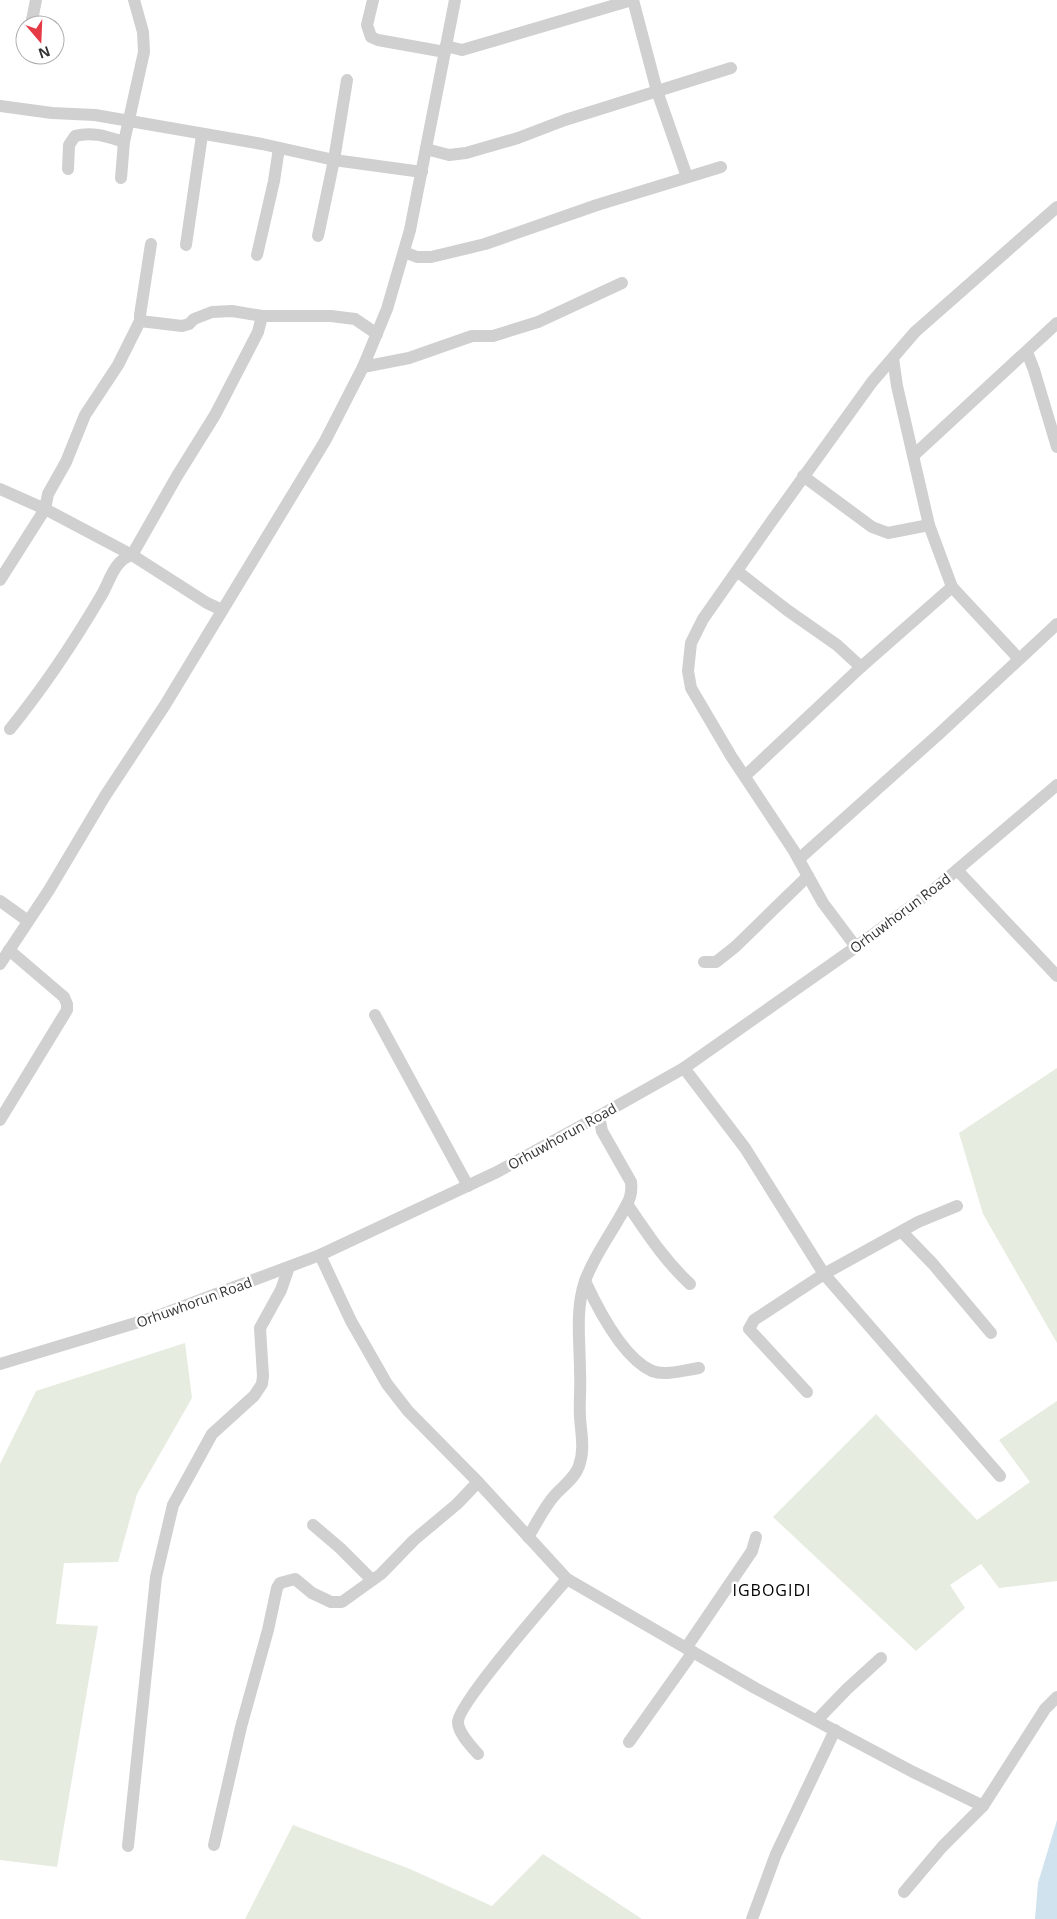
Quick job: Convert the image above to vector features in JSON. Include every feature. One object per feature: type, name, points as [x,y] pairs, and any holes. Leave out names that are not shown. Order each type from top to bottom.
[{"type":"street","points":[[33,15],[36,0]]},
{"type":"street","points":[[120,178],[124,142],[130,122],[144,52],[143,32],[134,0]]},
{"type":"street","points":[[373,0],[367,25],[371,37],[378,40],[462,50],[632,0],[656,91],[687,177]]},
{"type":"street","points":[[0,964],[49,890],[105,796],[165,705],[325,441],[363,367],[377,334],[404,252],[456,0]]},
{"type":"street","points":[[426,149],[449,155],[466,153],[518,138],[565,120],[731,68]]},
{"type":"street","points":[[318,236],[334,160],[347,80]]},
{"type":"street","points":[[0,106],[52,114],[95,115],[279,148],[334,160],[422,172]]},
{"type":"street","points":[[68,169],[69,145],[75,136],[84,133],[101,135],[124,142]]},
{"type":"street","points":[[186,245],[202,135]]},
{"type":"street","points":[[257,255],[274,181],[279,148]]},
{"type":"street","points":[[404,252],[417,257],[430,257],[485,244],[597,205],[722,167]]},
{"type":"street","points":[[856,948],[823,904],[799,859],[708,719],[691,688],[688,671],[691,643],[703,619],[803,476],[893,358],[915,332],[1057,208]]},
{"type":"street","points":[[0,580],[45,509],[48,494],[66,462],[85,415],[118,365],[140,321],[151,244]]},
{"type":"street","points":[[363,367],[409,358],[472,336],[493,336],[538,322],[622,283]]},
{"type":"street","points":[[140,321],[182,326],[212,312],[232,311],[262,316],[331,316],[355,320],[377,334]]},
{"type":"street","points":[[10,729],[39,694],[101,595],[118,564],[123,558],[132,555],[177,476],[216,415],[258,332],[262,316]]},
{"type":"street","points":[[914,456],[1057,322]]},
{"type":"street","points":[[1027,352],[1057,447]]},
{"type":"street","points":[[893,358],[897,386],[929,525],[952,587],[1019,659]]},
{"type":"street","points":[[879,375],[897,386]]},
{"type":"street","points":[[803,476],[872,527],[888,533],[929,525]]},
{"type":"street","points":[[0,489],[45,509],[132,555],[207,603],[222,610]]},
{"type":"street","points":[[737,571],[787,610],[837,645],[861,667]]},
{"type":"street","points":[[745,776],[861,667],[952,587]]},
{"type":"street","points":[[799,859],[932,740],[1057,624]]},
{"type":"street","name":"Orhuwhorun Road","points":[[0,1364],[152,1318],[320,1255],[468,1186],[599,1116],[684,1068],[856,948],[932,891],[1057,785]]},
{"type":"street","points":[[957,870],[1057,976]]},
{"type":"street","points":[[704,962],[716,962],[735,947],[808,876]]},
{"type":"street","points":[[0,901],[28,921]]},
{"type":"street","points":[[0,1120],[67,1010],[64,997],[9,950]]},
{"type":"street","points":[[375,1014],[468,1186]]},
{"type":"street","points":[[684,1068],[744,1148],[824,1274],[1000,1476]]},
{"type":"street","points":[[528,1537],[554,1496],[565,1486],[578,1469],[583,1449],[580,1416],[578,1336],[580,1298],[585,1282],[602,1245],[628,1204],[632,1189],[631,1182],[602,1131],[599,1116]]},
{"type":"street","points":[[628,1204],[660,1253],[672,1268],[690,1284]]},
{"type":"street","points":[[807,1392],[749,1329],[754,1320],[824,1274],[918,1222],[957,1206]]},
{"type":"street","points":[[902,1232],[991,1332]]},
{"type":"street","points":[[320,1255],[351,1321],[387,1384],[408,1411],[478,1482],[567,1579],[755,1688],[913,1772],[983,1806]]},
{"type":"street","points":[[128,1846],[156,1577],[173,1505],[212,1434],[254,1396],[262,1384],[260,1328],[281,1290],[289,1267]]},
{"type":"street","points":[[585,1282],[616,1337],[642,1363],[653,1371],[663,1372],[699,1368]]},
{"type":"street","points":[[214,1845],[241,1726],[268,1630],[277,1588],[280,1583],[295,1579],[312,1593],[330,1602],[342,1602],[386,1569],[414,1540],[457,1504],[478,1482]]},
{"type":"street","points":[[313,1525],[340,1548],[372,1580]]},
{"type":"street","points":[[629,1742],[752,1551],[756,1537]]},
{"type":"street","points":[[478,1754],[460,1730],[458,1722],[460,1714],[512,1643],[567,1579]]},
{"type":"street","points":[[817,1720],[881,1658]]},
{"type":"street","points":[[904,1892],[942,1848],[983,1806],[1045,1708],[1057,1697]]},
{"type":"street","points":[[752,1919],[776,1854],[835,1730]]},
{"type":"shaded area","points":[[1057,1068],[1057,1343],[983,1214],[959,1133]]},
{"type":"shaded area","points":[[185,1343],[192,1398],[137,1494],[118,1562],[64,1563],[56,1624],[98,1626],[57,1867],[0,1860],[0,1464],[36,1391]]},
{"type":"shaded area","points":[[1057,1401],[1057,1581],[999,1588],[981,1564],[950,1585],[965,1608],[916,1651],[773,1517],[876,1414],[977,1520],[1030,1482],[999,1440]]},
{"type":"shaded area","points":[[293,1825],[410,1869],[492,1906],[543,1854],[642,1919],[245,1919]]},
{"type":"water","points":[[1057,1820],[1057,1919],[1035,1919],[1038,1883]]},
{"type":"district","name":"IGBOGIDI","points":[[772,1590]]}]
